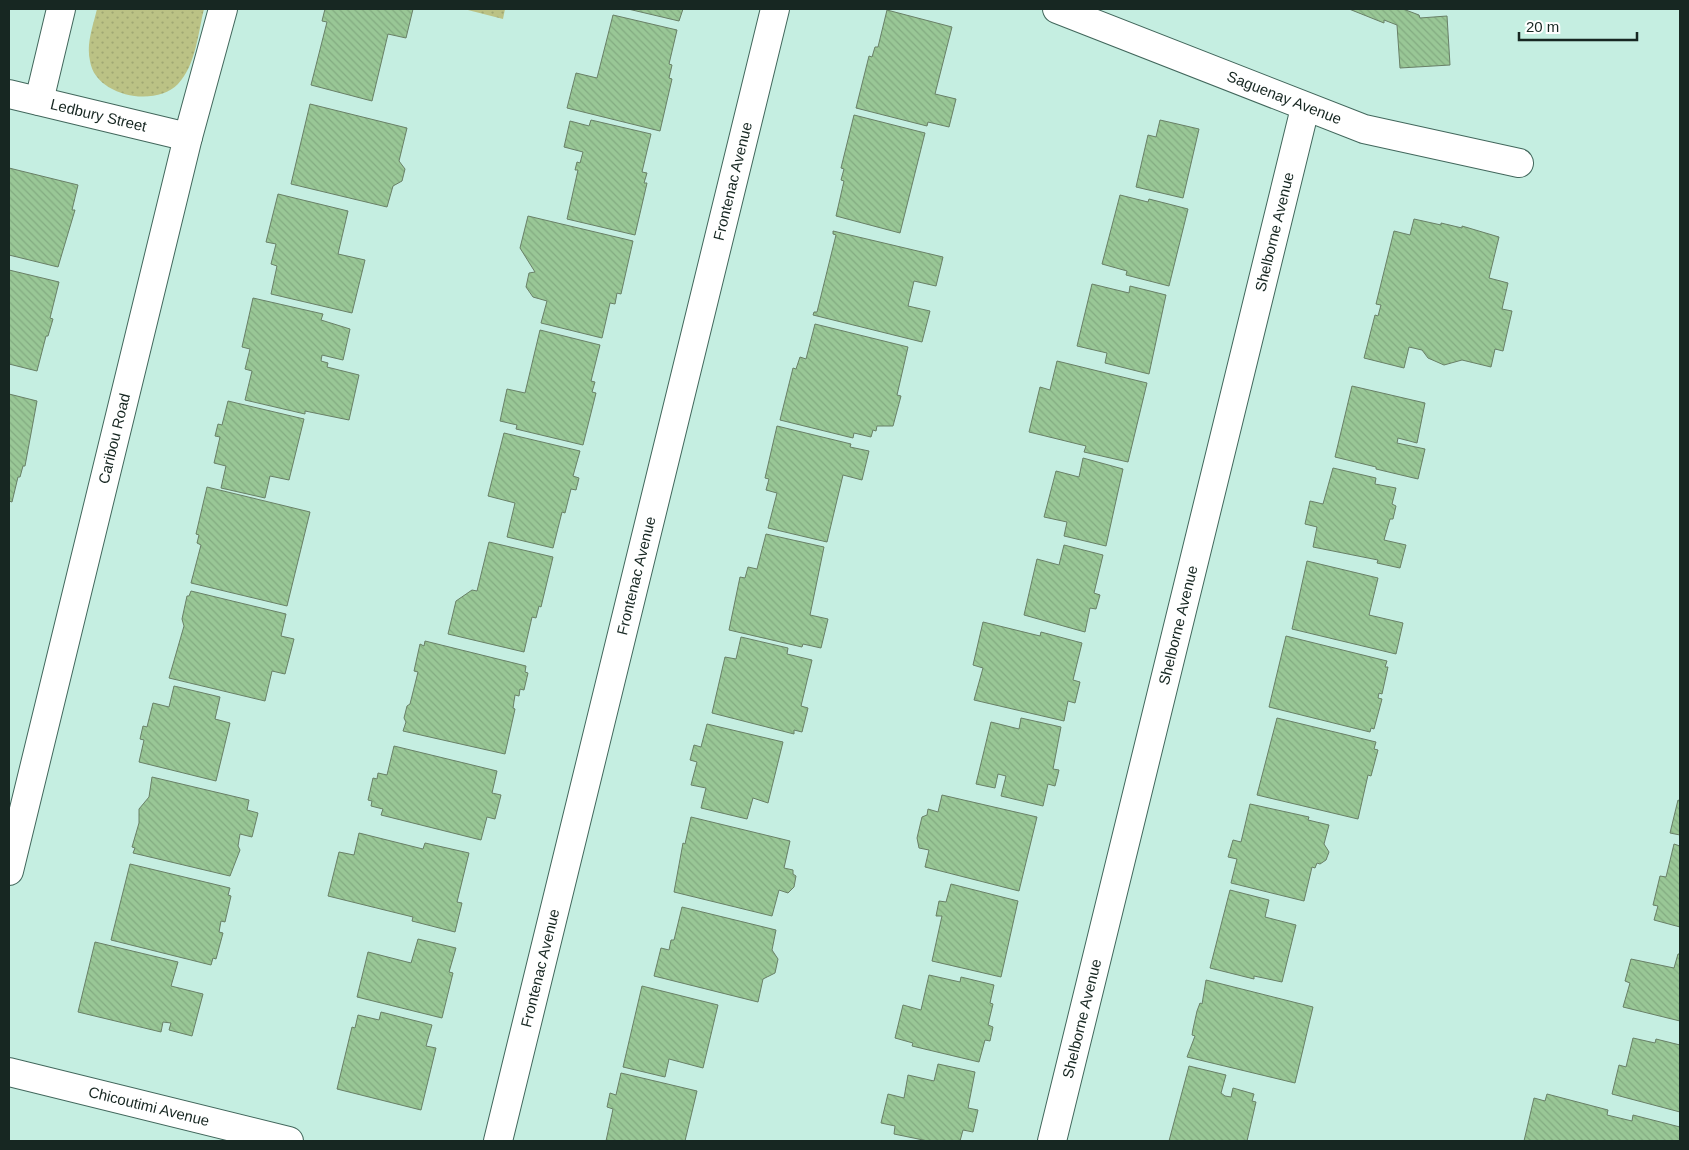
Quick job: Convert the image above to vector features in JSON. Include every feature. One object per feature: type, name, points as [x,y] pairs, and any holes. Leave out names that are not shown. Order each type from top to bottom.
[{"type":"street","points":[[39,101],[61,9]]},
{"type":"street","name":"Caribou Road","points":[[9,870],[188,137],[223,9]]},
{"type":"street","name":"Frontenac Avenue","points":[[498,1141],[775,9]]},
{"type":"street","name":"Saguenay Avenue","points":[[1057,9],[1364,130],[1519,163]]},
{"type":"street","name":"Ledbury Street","points":[[9,94],[129,125],[188,137]]},
{"type":"street","name":"Shelborne Avenue","points":[[1052,1141],[1305,108]]},
{"type":"street","name":"Chicoutimi Avenue","points":[[9,1072],[289,1141]]},
{"type":"green space","points":[[97,9],[204,9],[193,58],[189,68],[178,84],[168,91],[155,95],[141,96],[127,95],[103,83],[94,73],[89,55],[90,35]]},
{"type":"green space","points":[[464,9],[505,9],[503,19]]},
{"type":"building","points":[[325,9],[413,9],[406,38],[388,34],[372,101],[311,85],[327,22],[322,21]]},
{"type":"building","points":[[628,9],[683,9],[679,21]]},
{"type":"building","points":[[1349,9],[1403,9],[1419,15],[1420,18],[1447,16],[1450,65],[1400,68],[1397,25],[1384,20],[1384,23]]},
{"type":"building","points":[[887,10],[952,27],[935,94],[956,99],[949,127],[928,122],[927,126],[856,108],[869,56],[872,57],[875,47],[878,47]]},
{"type":"building","points":[[613,15],[677,30],[669,64],[672,65],[669,78],[672,79],[660,131],[567,108],[576,73],[597,78]]},
{"type":"building","points":[[310,104],[407,128],[399,161],[405,169],[402,181],[393,186],[387,207],[291,184]]},
{"type":"building","points":[[854,115],[925,133],[900,233],[836,216],[844,181],[841,180],[844,169],[841,168]]},
{"type":"building","points":[[591,120],[651,134],[642,172],[647,173],[644,183],[647,183],[635,235],[567,219],[578,170],[575,170],[577,162],[580,163],[583,152],[564,147],[570,121],[589,126]]},
{"type":"building","points":[[1160,120],[1199,129],[1183,198],[1136,187],[1148,135],[1156,137]]},
{"type":"building","points":[[9,168],[78,185],[72,210],[75,210],[58,267],[9,255]]},
{"type":"building","points":[[278,194],[348,211],[338,254],[365,260],[352,313],[271,294],[277,266],[271,264],[276,244],[266,242]]},
{"type":"building","points":[[1120,195],[1148,202],[1149,199],[1188,209],[1169,286],[1126,275],[1127,271],[1102,264]]},
{"type":"building","points":[[528,216],[633,241],[621,294],[617,293],[615,304],[610,303],[602,338],[541,323],[547,301],[533,297],[526,287],[529,273],[535,272],[520,248]]},
{"type":"building","points":[[1414,219],[1441,225],[1441,223],[1462,228],[1462,226],[1499,237],[1489,278],[1508,283],[1502,309],[1512,311],[1503,351],[1495,349],[1491,367],[1462,360],[1444,365],[1428,358],[1422,350],[1409,347],[1404,368],[1364,358],[1375,315],[1378,316],[1381,305],[1376,304],[1394,231],[1410,235]]},
{"type":"building","points":[[833,231],[943,257],[936,286],[914,281],[908,306],[930,311],[922,342],[813,315],[814,312],[817,312],[836,235],[833,234]]},
{"type":"building","points":[[9,270],[59,282],[50,318],[53,319],[48,336],[46,336],[37,371],[9,364]]},
{"type":"building","points":[[1092,284],[1129,293],[1130,286],[1166,295],[1149,374],[1105,363],[1107,353],[1077,346]]},
{"type":"building","points":[[253,298],[323,314],[321,320],[350,329],[343,360],[322,355],[321,361],[328,363],[327,367],[359,375],[349,420],[305,411],[305,414],[245,400],[252,371],[245,369],[250,349],[242,347]]},
{"type":"building","points":[[815,324],[908,347],[897,395],[901,396],[893,426],[877,426],[876,431],[873,430],[871,437],[854,433],[853,438],[780,420],[793,368],[796,369],[800,357],[806,359]]},
{"type":"building","points":[[540,330],[600,345],[591,381],[595,382],[592,392],[596,393],[583,445],[516,429],[517,425],[500,421],[507,389],[525,393]]},
{"type":"building","points":[[1057,361],[1147,383],[1128,462],[1084,452],[1086,446],[1029,432],[1040,387],[1050,390]]},
{"type":"building","points":[[1352,386],[1425,403],[1417,443],[1398,438],[1397,443],[1425,449],[1418,479],[1335,457]]},
{"type":"building","points":[[9,394],[37,401],[25,466],[23,466],[20,477],[18,477],[12,502],[9,501]]},
{"type":"building","points":[[228,401],[304,419],[289,480],[270,476],[265,498],[221,488],[226,466],[214,463],[220,437],[215,436],[218,424],[222,425]]},
{"type":"building","points":[[777,426],[851,444],[850,447],[869,451],[862,480],[843,475],[827,542],[768,528],[777,493],[766,490],[769,479],[765,478]]},
{"type":"building","points":[[504,433],[580,451],[573,476],[579,478],[576,490],[571,489],[565,513],[562,512],[553,548],[507,537],[515,503],[488,496]]},
{"type":"building","points":[[1083,458],[1123,469],[1106,546],[1064,536],[1067,522],[1044,517],[1056,471],[1079,477]]},
{"type":"building","points":[[1333,468],[1376,478],[1375,484],[1396,488],[1392,504],[1396,506],[1393,519],[1390,519],[1384,540],[1406,545],[1400,568],[1377,563],[1378,560],[1313,547],[1317,527],[1305,524],[1310,501],[1323,504]]},
{"type":"building","points":[[207,487],[310,512],[287,606],[191,583],[201,545],[197,543],[199,535],[196,534]]},
{"type":"building","points":[[766,534],[824,547],[810,615],[828,619],[821,648],[803,644],[802,647],[729,630],[740,577],[745,578],[748,567],[757,569]]},
{"type":"building","points":[[489,542],[553,557],[541,607],[539,606],[536,618],[532,617],[524,652],[448,634],[456,601],[472,590],[477,591]]},
{"type":"building","points":[[1064,545],[1103,555],[1094,593],[1100,595],[1096,609],[1090,608],[1085,632],[1024,615],[1037,559],[1059,565]]},
{"type":"building","points":[[1307,561],[1378,578],[1369,615],[1403,623],[1396,654],[1292,629]]},
{"type":"building","points":[[191,591],[286,614],[281,636],[294,639],[285,674],[272,671],[265,701],[169,678],[184,626],[182,619],[187,596],[189,596]]},
{"type":"building","points":[[983,622],[1040,636],[1041,632],[1082,643],[1073,680],[1080,682],[1075,703],[1068,701],[1064,721],[974,700],[983,668],[973,665]]},
{"type":"building","points":[[1286,636],[1387,661],[1385,667],[1388,667],[1382,694],[1379,693],[1378,698],[1382,699],[1374,729],[1371,728],[1370,732],[1269,707]]},
{"type":"building","points":[[741,637],[788,648],[787,654],[812,660],[801,706],[808,708],[802,732],[794,730],[794,734],[712,713],[725,657],[736,659]]},
{"type":"building","points":[[425,641],[526,666],[525,672],[528,673],[524,690],[520,689],[519,696],[515,695],[513,708],[515,709],[505,754],[403,731],[406,722],[404,718],[407,706],[410,704],[418,672],[414,671],[420,644],[424,646]]},
{"type":"building","points":[[174,686],[220,697],[215,719],[230,723],[216,781],[139,762],[144,740],[140,739],[143,726],[147,727],[153,703],[169,707]]},
{"type":"building","points":[[1021,718],[1061,727],[1053,769],[1059,770],[1055,786],[1048,784],[1043,806],[1001,796],[1006,776],[998,774],[995,788],[976,784],[991,722],[1019,729]]},
{"type":"building","points":[[1277,718],[1376,742],[1374,749],[1378,750],[1371,776],[1368,775],[1358,819],[1257,795]]},
{"type":"building","points":[[707,724],[783,742],[768,803],[753,798],[747,819],[701,808],[706,788],[691,785],[697,762],[690,760],[694,745],[701,747]]},
{"type":"building","points":[[394,746],[497,771],[492,793],[501,795],[495,819],[487,817],[481,840],[381,815],[383,809],[371,806],[372,801],[368,800],[373,778],[377,779],[378,773],[387,775]]},
{"type":"building","points":[[152,777],[249,800],[247,810],[258,813],[252,837],[240,834],[238,846],[240,850],[230,876],[133,853],[135,848],[132,847],[139,823],[139,809],[149,797]]},
{"type":"building","points":[[942,795],[1037,817],[1019,891],[925,867],[929,850],[919,848],[917,838],[922,817],[927,815],[928,809],[938,812]]},
{"type":"building","points":[[1678,800],[1680,801],[1680,835],[1670,833]]},
{"type":"building","points":[[1250,804],[1309,817],[1308,820],[1329,825],[1324,844],[1329,852],[1326,860],[1320,864],[1317,863],[1315,868],[1312,867],[1304,901],[1231,883],[1237,859],[1228,857],[1233,840],[1241,842]]},
{"type":"building","points":[[691,817],[790,841],[784,868],[793,870],[793,874],[796,876],[794,887],[788,893],[779,890],[772,916],[674,892],[683,843],[685,844]]},
{"type":"building","points":[[359,833],[423,849],[425,843],[469,853],[457,902],[462,903],[455,932],[412,921],[413,917],[328,896],[339,852],[354,855]]},
{"type":"building","points":[[1674,844],[1680,846],[1680,927],[1654,920],[1658,906],[1653,905],[1660,876],[1666,877]]},
{"type":"building","points":[[130,864],[230,888],[228,895],[231,896],[225,922],[221,921],[219,932],[223,933],[216,959],[213,958],[211,965],[111,940]]},
{"type":"building","points":[[951,884],[1018,901],[1001,977],[932,961],[942,916],[936,916],[939,901],[946,902]]},
{"type":"building","points":[[1230,890],[1269,900],[1265,917],[1296,925],[1282,982],[1254,976],[1254,979],[1210,968]]},
{"type":"building","points":[[682,907],[776,930],[772,950],[778,959],[775,973],[763,979],[758,1002],[654,976],[661,948],[669,950],[671,940],[674,940]]},
{"type":"building","points":[[418,939],[456,948],[449,972],[453,973],[442,1018],[357,997],[368,952],[411,963]]},
{"type":"building","points":[[95,942],[178,962],[171,986],[203,994],[192,1036],[169,1030],[171,1023],[163,1022],[161,1032],[78,1012]]},
{"type":"building","points":[[1678,954],[1680,954],[1680,1021],[1623,1007],[1630,983],[1625,981],[1631,959],[1674,968]]},
{"type":"building","points":[[929,975],[960,982],[961,977],[994,985],[990,1003],[993,1004],[988,1025],[993,1027],[990,1041],[985,1040],[979,1062],[912,1046],[913,1043],[895,1038],[903,1005],[921,1010]]},
{"type":"building","points":[[1206,980],[1313,1007],[1295,1083],[1187,1057],[1195,1036],[1192,1035],[1193,1029],[1197,1011],[1200,1003],[1202,1004]]},
{"type":"building","points":[[642,986],[718,1005],[703,1068],[669,1059],[665,1077],[623,1067]]},
{"type":"building","points":[[381,1012],[432,1025],[426,1046],[436,1048],[421,1110],[337,1089],[352,1027],[355,1028],[358,1015],[379,1020]]},
{"type":"building","points":[[1633,1038],[1655,1043],[1656,1039],[1680,1045],[1680,1112],[1612,1094],[1619,1065],[1626,1067]]},
{"type":"building","points":[[938,1064],[975,1072],[968,1108],[978,1110],[973,1132],[963,1130],[960,1141],[928,1141],[894,1134],[895,1126],[881,1123],[888,1094],[904,1098],[908,1075],[934,1081]]},
{"type":"building","points":[[1189,1066],[1226,1075],[1221,1093],[1225,1096],[1231,1097],[1233,1088],[1254,1094],[1252,1101],[1256,1102],[1247,1141],[1169,1141]]},
{"type":"building","points":[[621,1073],[697,1091],[685,1141],[606,1141],[613,1109],[607,1107],[610,1093],[616,1095]]},
{"type":"building","points":[[1547,1094],[1608,1110],[1607,1115],[1632,1121],[1633,1115],[1680,1127],[1680,1141],[1524,1141],[1534,1098],[1545,1101]]}]
